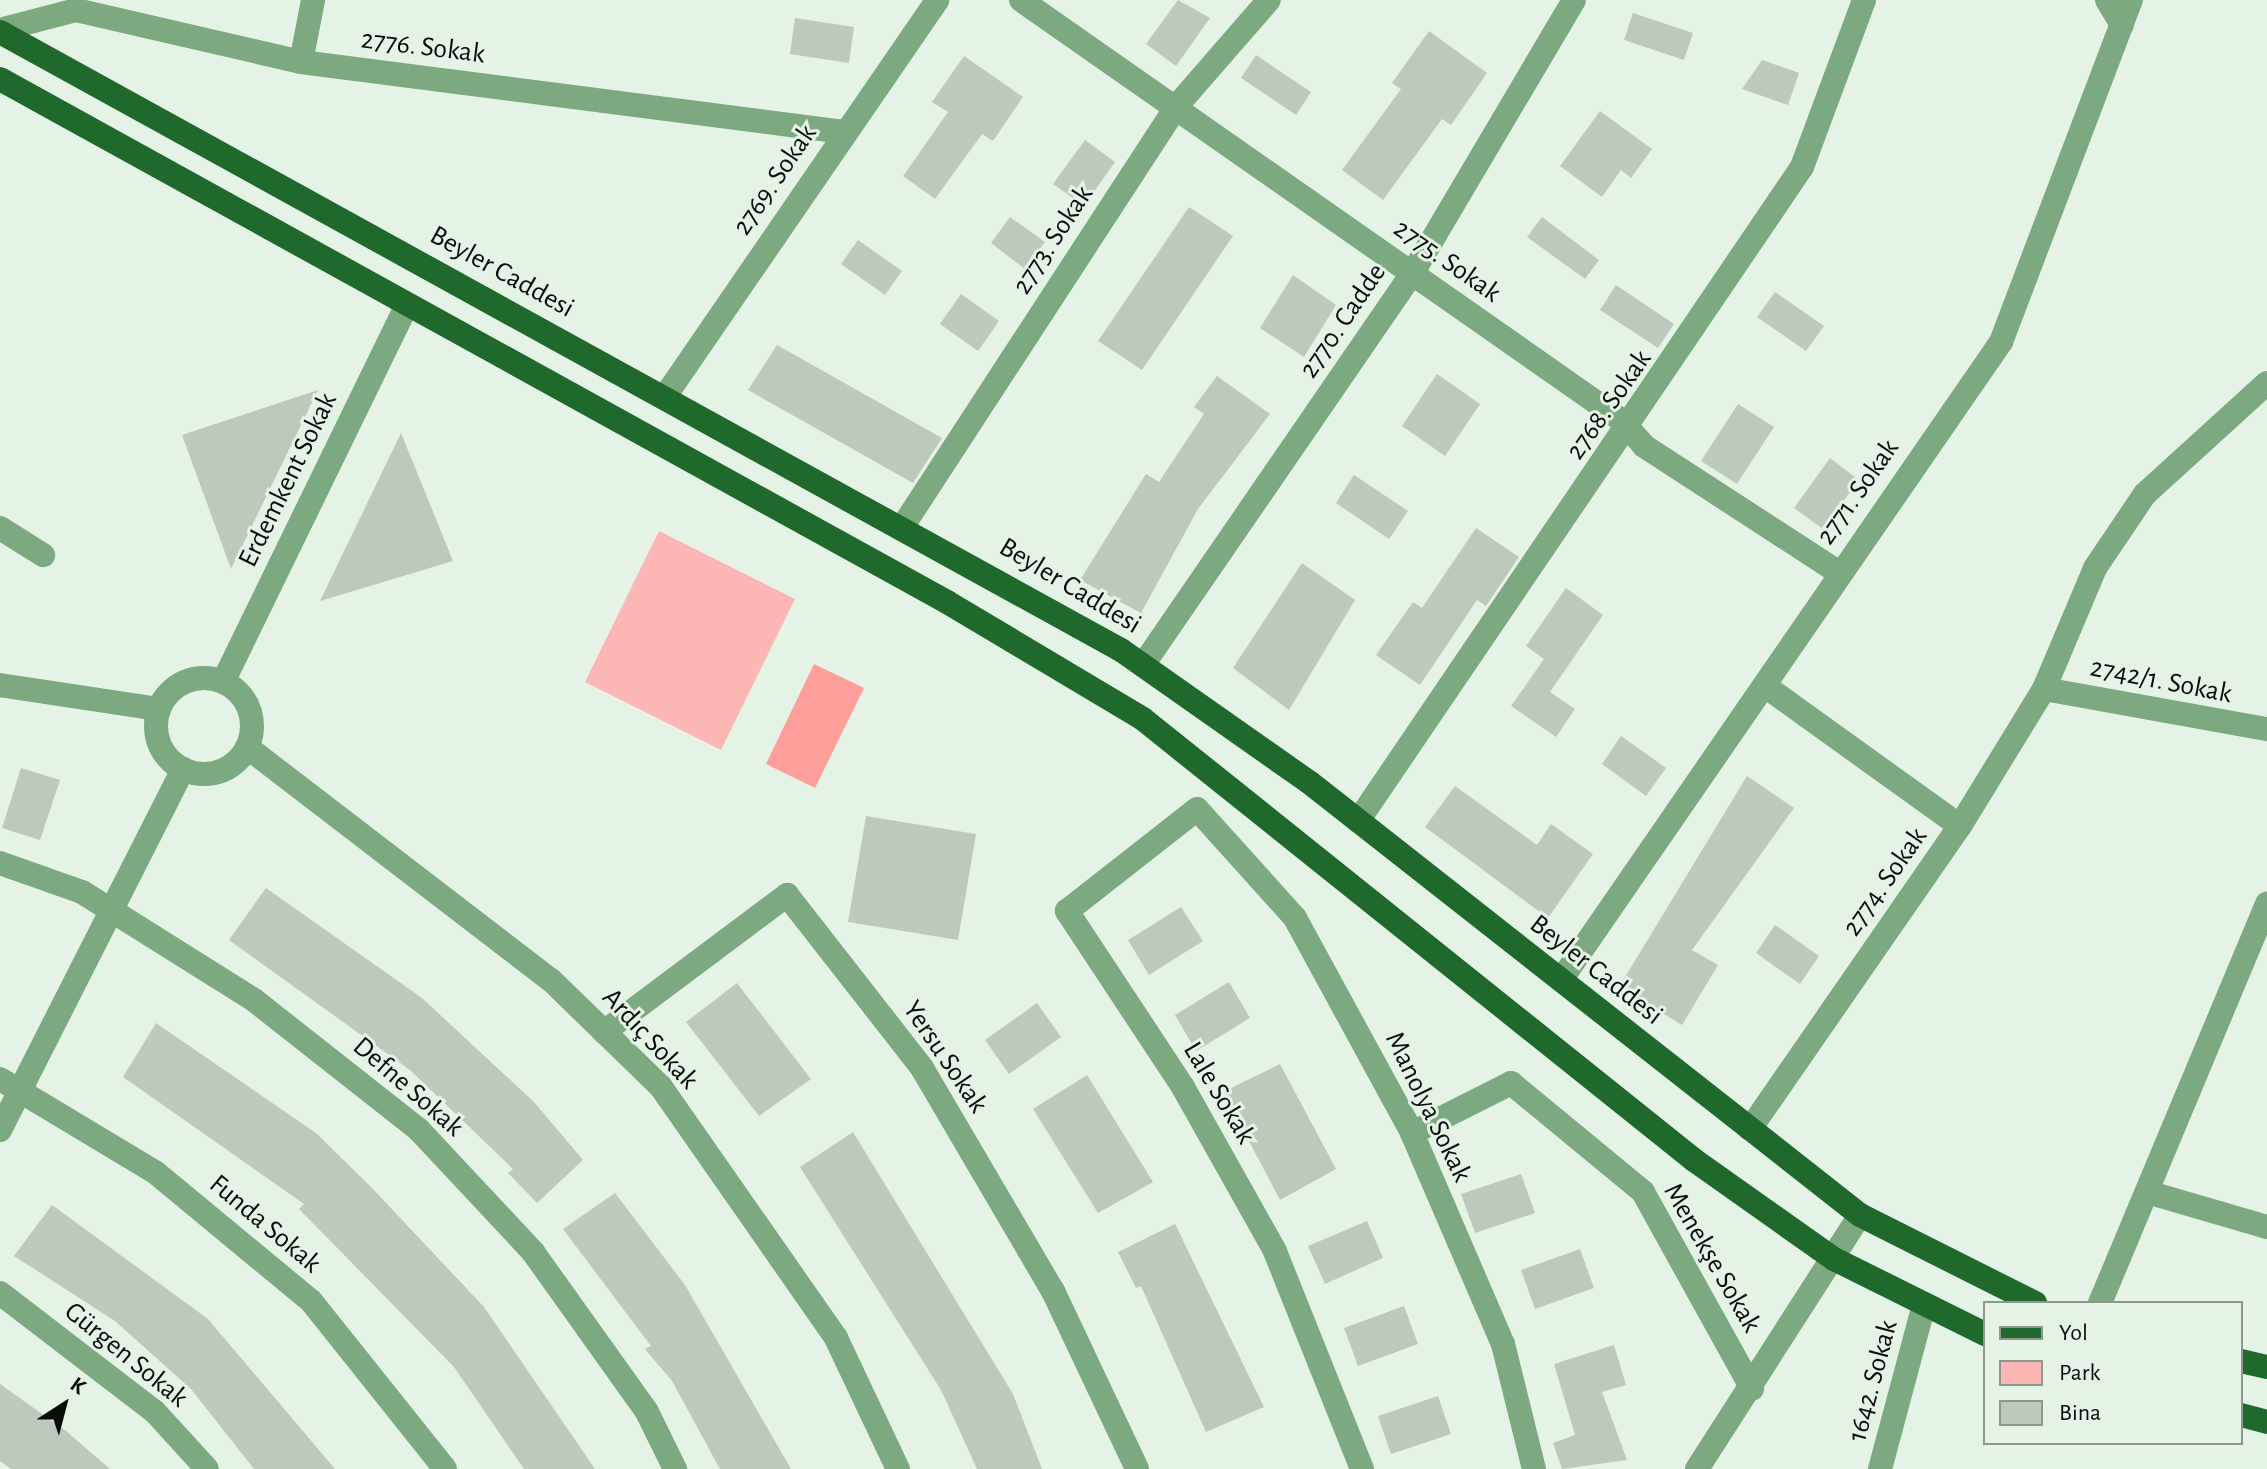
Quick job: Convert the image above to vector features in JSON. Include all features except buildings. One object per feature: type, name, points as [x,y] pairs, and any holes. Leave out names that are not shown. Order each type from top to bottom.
[{"type":"main road","name":"Beyler Caddesi","points":[[0,31],[903,526],[1143,665],[1358,821],[1860,1215],[2031,1301]]},
{"type":"main road","points":[[0,79],[643,434],[1143,719],[1670,1141],[1834,1259],[1923,1308],[1983,1333]]},
{"type":"main road","points":[[407,304],[426,264]]},
{"type":"main road","points":[[643,434],[666,395]]},
{"type":"main road","points":[[2243,1361],[2267,1367]]},
{"type":"main road","points":[[2243,1416],[2267,1422]]},
{"type":"street","points":[[301,62],[313,0]]},
{"type":"street","name":"2769. Sokak","points":[[666,395],[937,0]]},
{"type":"street","name":"2775. Sokak","points":[[1021,0],[1629,429],[1838,572]]},
{"type":"street","name":"2773. Sokak","points":[[903,526],[1175,108],[1269,0]]},
{"type":"street","name":"2770. Cadde","points":[[1143,665],[1412,274],[1574,0]]},
{"type":"street","name":"2768. Sokak","points":[[1358,821],[1629,429],[1802,167],[1864,0]]},
{"type":"street","points":[[2107,0],[2122,25]]},
{"type":"street","name":"2771. Sokak","points":[[1561,980],[1765,686],[1838,572],[2001,342],[2131,0]]},
{"type":"street","name":"2776. Sokak","points":[[0,31],[76,10],[301,62],[844,132]]},
{"type":"street","name":"Erdemkent Sokak","points":[[223,682],[407,304]]},
{"type":"street","points":[[1960,826],[2044,689],[2095,568],[2145,494],[2257,403],[2267,383]]},
{"type":"street","points":[[0,528],[43,555]]},
{"type":"street","points":[[223,682],[246,702],[247,747],[227,768],[183,769],[157,737],[159,709],[178,685],[223,682]]},
{"type":"street","points":[[0,685],[159,709]]},
{"type":"street","name":"2774. Sokak","points":[[1750,1129],[1960,826],[1765,686]]},
{"type":"street","name":"2742/1. Sokak","points":[[2044,689],[2267,729]]},
{"type":"street","name":"Ardıç Sokak","points":[[247,747],[551,980],[661,1087],[836,1338],[898,1469]]},
{"type":"street","points":[[0,1130],[10,1084],[111,910],[183,769]]},
{"type":"street","name":"Manolya Sokak","points":[[1197,809],[1295,918],[1412,1133],[1503,1344],[1534,1469]]},
{"type":"street","name":"Lale Sokak","points":[[1197,809],[1067,911],[1183,1087],[1275,1251],[1362,1469]]},
{"type":"street","name":"Defne Sokak","points":[[0,863],[111,910],[254,1000],[419,1130],[533,1252],[647,1412],[675,1469]]},
{"type":"street","name":"Yersu Sokak","points":[[604,1032],[787,895],[922,1068],[1053,1291],[1137,1469]]},
{"type":"street","points":[[2101,1301],[2267,903]]},
{"type":"street","name":"Menekşe Sokak","points":[[1412,1133],[1511,1083],[1643,1192],[1752,1389]]},
{"type":"street","name":"Funda Sokak","points":[[10,1084],[155,1172],[311,1301],[445,1469]]},
{"type":"street","points":[[2147,1192],[2267,1227]]},
{"type":"street","points":[[1697,1469],[1752,1389],[1860,1215]]},
{"type":"street","name":"Gürgen Sokak","points":[[0,1293],[155,1412],[207,1469]]},
{"type":"street","name":"1642. Sokak","points":[[1880,1469],[1923,1308]]},
{"type":"green space","points":[[659,531],[795,599],[721,750],[585,682]]},
{"type":"shaded area","points":[[814,664],[864,688],[815,788],[766,764]]}]
